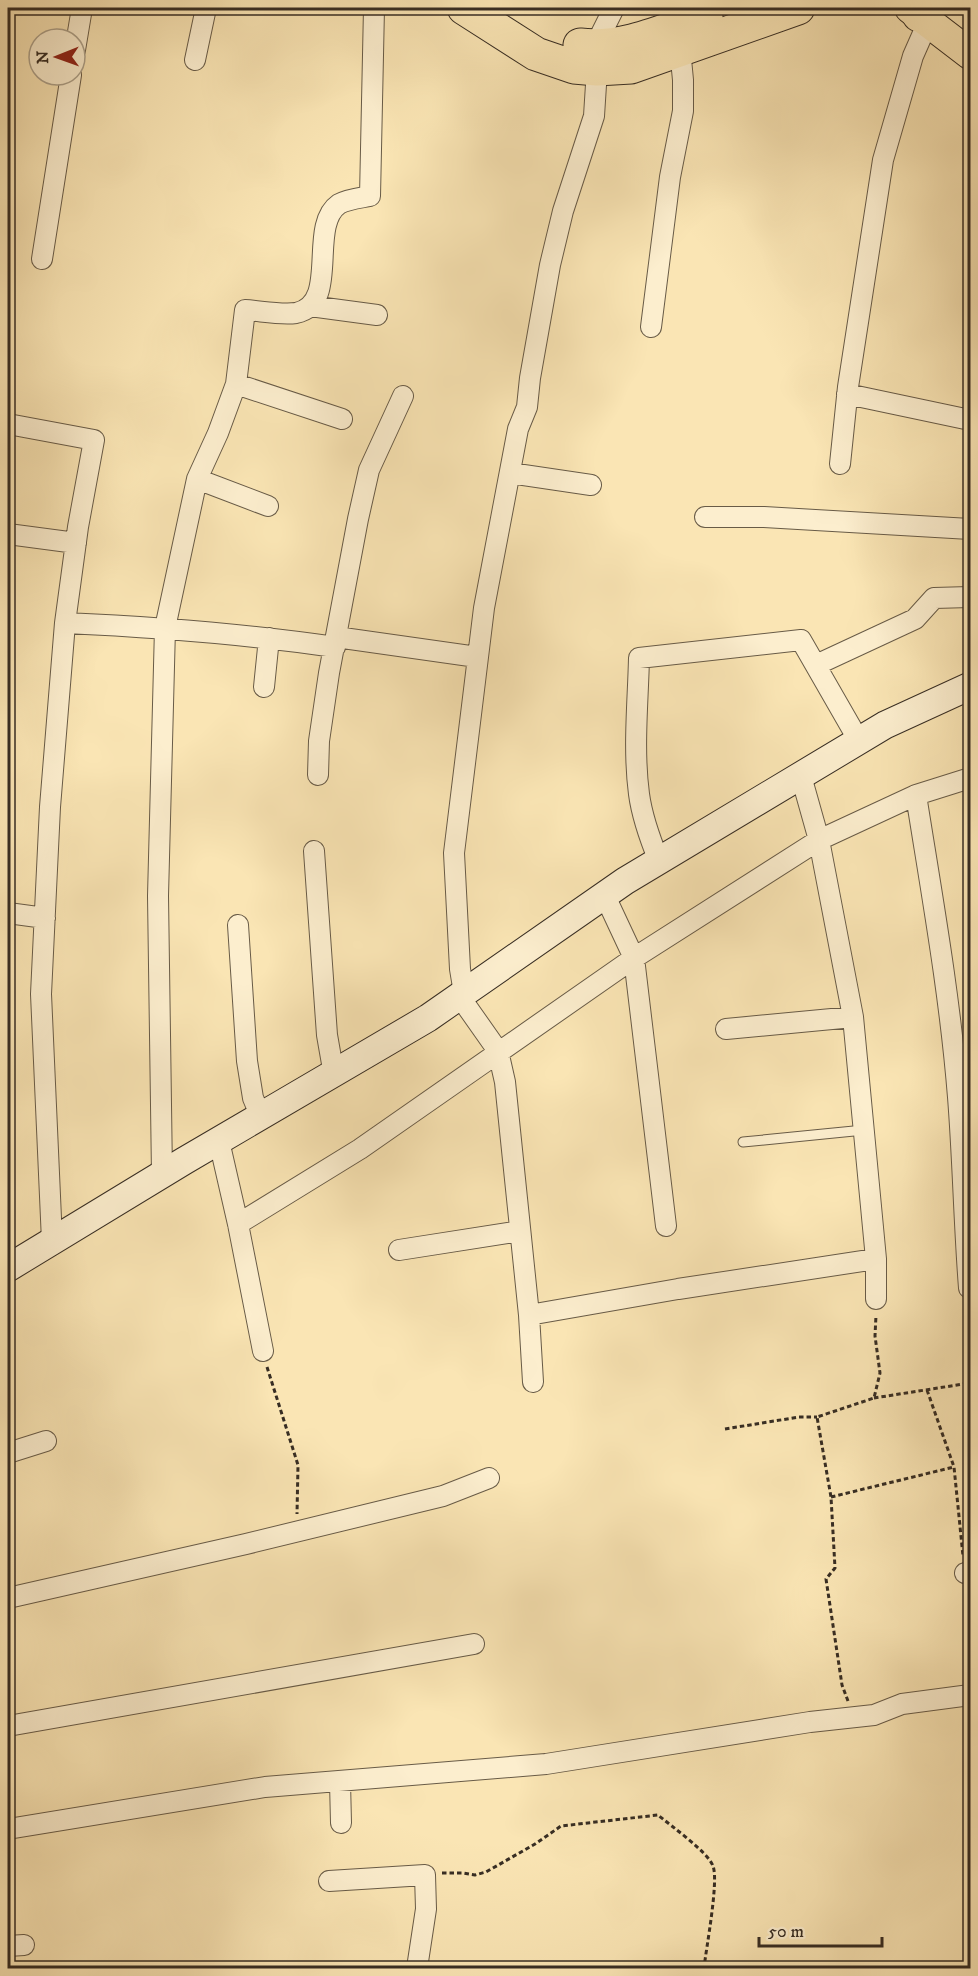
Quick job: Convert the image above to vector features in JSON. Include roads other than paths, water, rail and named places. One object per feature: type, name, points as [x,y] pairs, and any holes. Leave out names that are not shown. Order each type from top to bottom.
[{"type":"highway","points":[[464,8],[536,54],[574,67],[623,44],[732,8]]},
{"type":"highway","points":[[501,8],[544,35],[593,58],[631,67],[798,8]]},
{"type":"main road","points":[[919,13],[970,54]]},
{"type":"street","points":[[79,27],[82,8]]},
{"type":"street","points":[[195,60],[206,8]]},
{"type":"street","points":[[162,1174],[158,896],[165,628],[197,479],[218,433],[236,384],[245,310],[295,313],[310,306],[319,288],[329,215],[344,202],[370,196],[374,8]]},
{"type":"street","points":[[533,1382],[529,1315],[505,1082],[498,1051],[462,995],[454,853],[484,608],[518,429],[527,407],[550,264],[563,211],[594,116],[593,58],[600,36],[614,8]]},
{"type":"street","points":[[840,464],[848,394],[883,160],[913,56],[919,13]]},
{"type":"street","points":[[651,327],[670,177],[683,111],[684,80],[680,49]]},
{"type":"street","points":[[42,259],[69,87]]},
{"type":"street","points":[[310,306],[376,315]]},
{"type":"street","points":[[236,384],[342,419]]},
{"type":"street","points":[[848,394],[970,420]]},
{"type":"street","points":[[318,775],[319,741],[358,519],[369,470],[403,396]]},
{"type":"street","points":[[8,424],[94,440],[65,622],[50,807],[41,994],[52,1242]]},
{"type":"street","points":[[510,473],[591,485]]},
{"type":"street","points":[[197,479],[268,506]]},
{"type":"street","points":[[705,517],[774,517],[970,529]]},
{"type":"street","points":[[8,534],[76,543]]},
{"type":"street","points":[[816,665],[915,619],[934,598],[970,597]]},
{"type":"street","points":[[65,622],[336,642],[477,657]]},
{"type":"street","points":[[264,687],[268,638]]},
{"type":"street","points":[[659,861],[648,835],[639,795],[636,760],[639,658],[801,640],[859,741]]},
{"type":"street","points":[[8,1268],[162,1174],[428,1018],[659,861],[885,725],[970,686]]},
{"type":"street","points":[[801,776],[819,840],[853,1017],[876,1259],[876,1299]]},
{"type":"street","points":[[238,1224],[360,1149],[634,958],[819,840],[916,795],[970,778]]},
{"type":"street","points":[[916,795],[944,970],[957,1086],[969,1288]]},
{"type":"street","points":[[314,851],[327,1035],[334,1075]]},
{"type":"street","points":[[605,896],[634,958],[666,1226]]},
{"type":"street","points":[[8,913],[45,918]]},
{"type":"street","points":[[238,926],[247,1061],[253,1098],[261,1117]]},
{"type":"street","points":[[726,1029],[853,1017]]},
{"type":"street","points":[[219,1141],[263,1351]]},
{"type":"street","points":[[399,1250],[520,1232]]},
{"type":"street","points":[[529,1315],[876,1259]]},
{"type":"street","points":[[8,1453],[46,1441]]},
{"type":"street","points":[[8,1598],[443,1496],[489,1478]]},
{"type":"street","points":[[8,1726],[474,1644]]},
{"type":"street","points":[[8,1829],[265,1787],[546,1764],[855,1716],[874,1715],[902,1704],[970,1695]]},
{"type":"street","points":[[340,1782],[341,1823]]},
{"type":"street","points":[[330,1881],[425,1875],[426,1909],[417,1968]]},
{"type":"lane","points":[[743,1142],[864,1130]]}]
